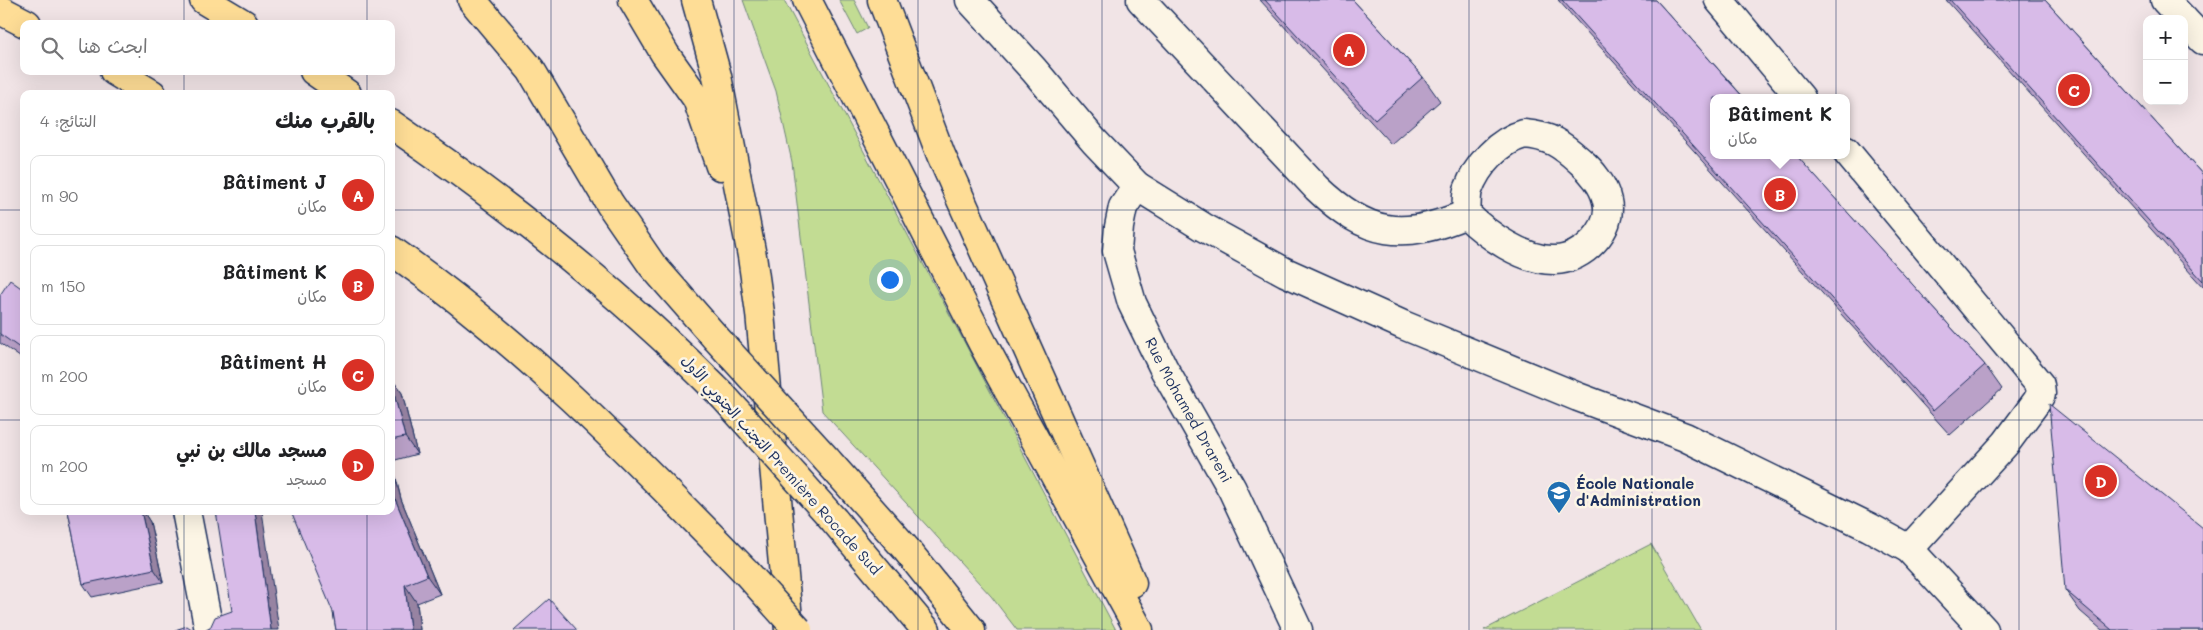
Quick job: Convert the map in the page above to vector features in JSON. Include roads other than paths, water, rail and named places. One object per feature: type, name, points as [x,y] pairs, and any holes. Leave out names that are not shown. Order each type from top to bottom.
[{"type":"highway","points":[[204,0],[237,20]]},
{"type":"highway","points":[[472,0],[499,29],[531,70],[610,204],[652,265],[906,549],[971,630]]},
{"type":"highway","points":[[633,0],[665,54],[697,99],[752,256]]},
{"type":"highway","points":[[696,0],[717,76],[752,256],[760,313],[789,630]]},
{"type":"highway","points":[[807,0],[984,344],[1139,630]]},
{"type":"highway","points":[[882,0],[941,155],[1153,630]]},
{"type":"highway","points":[[121,75],[145,90]]},
{"type":"highway","points":[[320,75],[341,90]]},
{"type":"highway","name":"التجنب الجنوبي الأول Première Rocade Sud","points":[[395,127],[554,243],[668,342],[723,396],[834,520],[926,630]]},
{"type":"highway","points":[[395,253],[443,286],[528,356],[632,454],[746,572],[798,630]]},
{"type":"street","points":[[970,0],[1034,70],[1094,141],[1137,186],[1203,227],[1285,272],[1462,351],[1685,437],[1869,527],[1909,549],[1984,630]]},
{"type":"street","points":[[1141,0],[1317,188],[1349,215],[1388,229],[1414,231],[1466,214]]},
{"type":"street","points":[[1719,0],[1798,94]]},
{"type":"street","points":[[2165,0],[2178,15]]},
{"type":"street","points":[[2188,25],[2203,40]]},
{"type":"street","points":[[1524,134],[1543,135],[1567,149],[1587,167],[1600,184],[1608,202],[1606,222],[1599,236],[1575,254],[1556,260],[1531,255],[1506,246],[1482,230],[1466,214],[1468,191],[1495,148],[1510,137],[1524,134]]},
{"type":"street","points":[[1850,156],[2040,385],[2041,394],[2037,401],[2006,443],[1909,549]]},
{"type":"street","name":"Rue Mohamed Drareni","points":[[1137,186],[1123,207],[1118,226],[1117,251],[1132,303],[1164,369],[1232,488],[1298,630]]},
{"type":"street","points":[[187,515],[209,630]]},
{"type":"place","name":"Bâtiment J","points":[[1349,50]]},
{"type":"place","name":"Bâtiment H","points":[[2074,90]]},
{"type":"place","name":"Bâtiment K","points":[[1780,194]]},
{"type":"place","name":"مسجد مالك بن نبي","points":[[2101,481]]},
{"type":"place","name":"École Nationale d'Administration","points":[[1559,514]]}]
